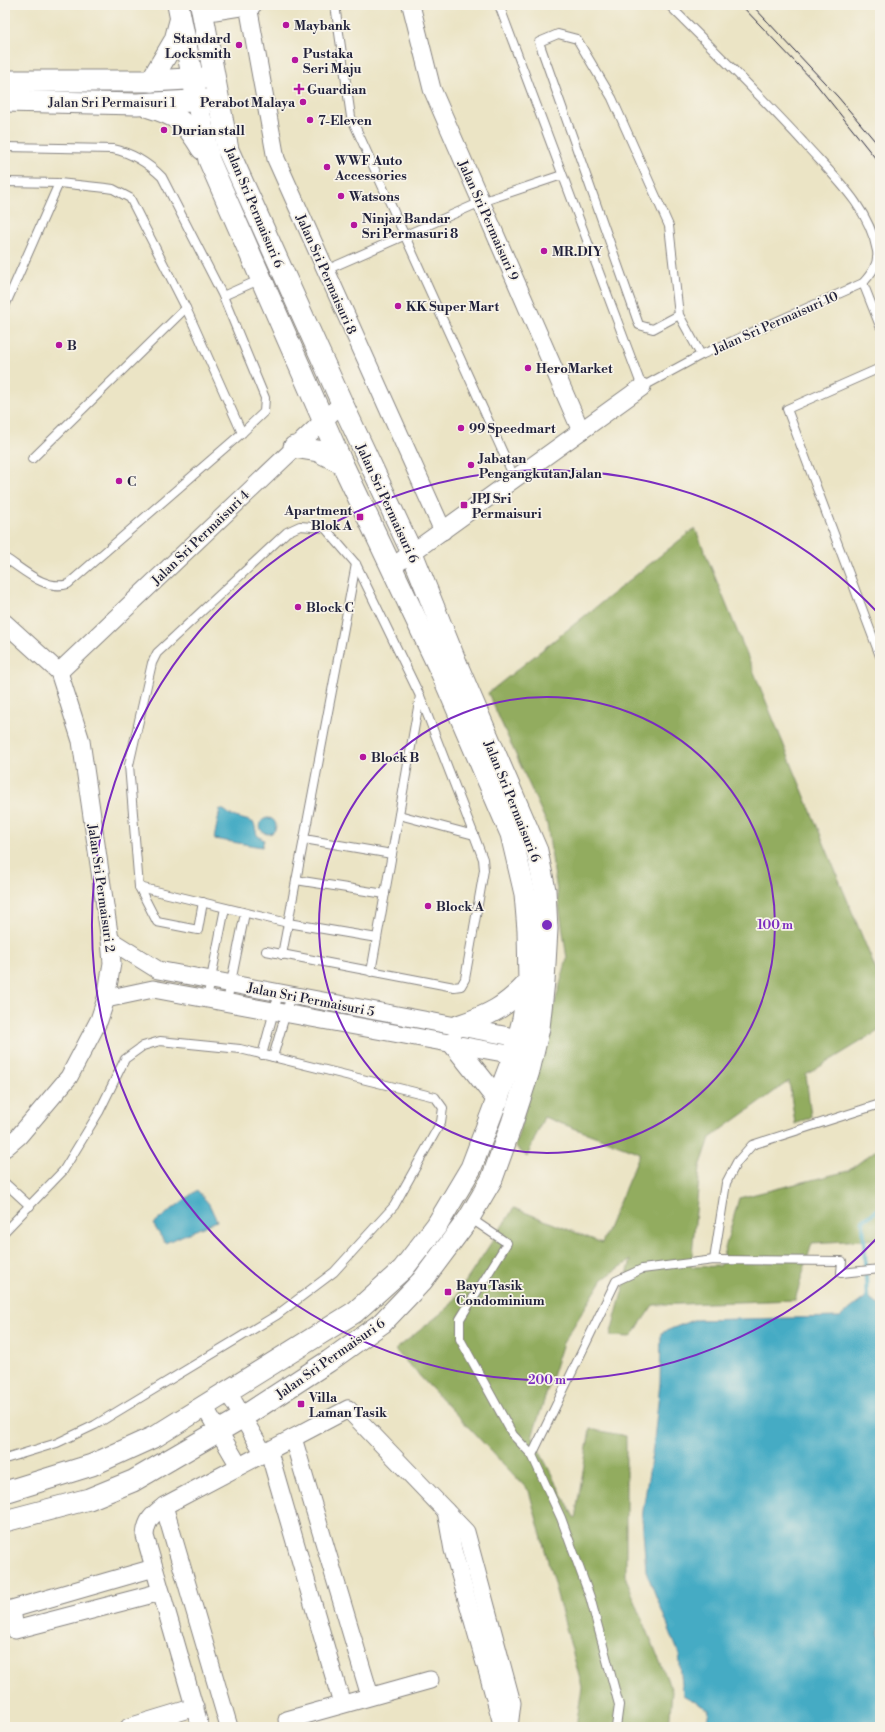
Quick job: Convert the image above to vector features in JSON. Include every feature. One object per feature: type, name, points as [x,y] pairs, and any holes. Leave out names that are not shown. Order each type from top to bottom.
[{"type":"street","name":"Jalan Sri Permaisuri 9","points":[[411,5],[432,89],[581,431]]},
{"type":"street","points":[[202,9],[250,6]]},
{"type":"street","name":"Jalan Sri Permaisuri 8","points":[[250,6],[249,11],[276,159],[443,531]]},
{"type":"street","name":"Jalan Sri Permaisuri 6","points":[[5,1521],[89,1499],[133,1481],[243,1417],[329,1361],[382,1324],[422,1281],[469,1218],[492,1178],[529,1071],[539,1028],[547,929],[545,890],[536,851],[457,665],[412,553],[342,403],[228,150],[202,9]]},
{"type":"street","points":[[151,81],[175,40],[179,12]]},
{"type":"street","name":"Jalan Sri Permaisuri 6","points":[[5,1492],[92,1465],[156,1436],[355,1312],[403,1269],[437,1225],[471,1168],[519,1047],[529,982],[528,930],[525,894],[511,834],[442,674],[342,463],[209,160],[179,12]]},
{"type":"street","name":"Jalan Sri Permaisuri 1","points":[[5,81],[151,81],[192,80],[214,77]]},
{"type":"street","name":"Jalan Sri Permaisuri 1","points":[[5,101],[137,104],[219,100]]},
{"type":"street","points":[[137,104],[169,113],[181,121],[189,128],[209,160]]},
{"type":"street","name":"Jalan Sri Permaisuri 10","points":[[392,568],[514,477],[642,387]]},
{"type":"street","name":"Jalan Sri Permaisuri 4","points":[[59,672],[342,403]]},
{"type":"street","points":[[294,447],[318,451],[342,463]]},
{"type":"street","name":"Jalan Sri Permaisuri 2","points":[[5,623],[59,672],[81,740],[112,963],[106,999],[99,1020],[68,1077],[19,1136],[6,1145]]},
{"type":"street","name":"Jalan Sri Permaisuri 5","points":[[110,940],[158,970],[285,994],[456,1035],[519,1047]]},
{"type":"street","points":[[498,1100],[456,1035],[513,1000],[529,982]]},
{"type":"street","name":"Jalan Sri Permaisuri 5","points":[[106,999],[153,989],[280,1012],[456,1035]]},
{"type":"street","points":[[529,1071],[519,1047],[539,1028]]},
{"type":"street","points":[[228,1392],[266,1453],[342,1704]]},
{"type":"street","points":[[204,1406],[239,1466]]},
{"type":"street","points":[[200,1727],[145,1536],[146,1524],[152,1515],[164,1506],[348,1409],[466,1532],[512,1703],[509,1727]]},
{"type":"street","points":[[293,1438],[370,1696]]},
{"type":"street","points":[[164,1506],[228,1724],[207,1727]]},
{"type":"street","points":[[446,1511],[454,1550],[502,1727]]},
{"type":"street","points":[[154,1568],[12,1610],[15,1630],[161,1592]]},
{"type":"street","points":[[287,1720],[430,1680]]},
{"type":"street","points":[[129,1727],[195,1707]]},
{"type":"lane","points":[[335,5],[351,117],[406,234],[514,477]]},
{"type":"lane","points":[[499,5],[642,387]]},
{"type":"lane","points":[[669,5],[782,119],[847,190],[865,218],[877,252],[876,263],[871,274],[863,283],[880,326]]},
{"type":"lane","points":[[680,316],[653,329],[639,325],[539,42],[558,34],[577,39],[612,98],[669,226],[680,316],[701,355]]},
{"type":"lane","points":[[5,147],[113,149],[128,152],[154,168],[162,177],[223,296],[265,398],[264,412],[242,433],[68,584],[60,587],[50,586],[5,558]]},
{"type":"lane","points":[[326,270],[481,202],[562,175]]},
{"type":"lane","points":[[5,182],[59,183],[114,189],[130,198],[186,308],[242,433]]},
{"type":"lane","points":[[5,306],[59,183]]},
{"type":"lane","points":[[223,296],[262,279]]},
{"type":"lane","name":"Jalan Sri Permaisuri 10","points":[[642,387],[701,355],[863,283]]},
{"type":"lane","points":[[32,459],[186,308]]},
{"type":"lane","points":[[880,368],[787,409],[880,656]]},
{"type":"lane","points":[[204,902],[198,930],[157,922],[139,886],[129,765],[152,663],[157,653],[293,529],[300,526],[325,528],[356,564],[420,696],[474,835],[484,870],[465,979],[461,986],[454,987],[266,952]]},
{"type":"lane","points":[[282,954],[356,564]]},
{"type":"lane","points":[[371,972],[420,696]]},
{"type":"lane","points":[[399,815],[474,835]]},
{"type":"lane","points":[[304,839],[392,854]]},
{"type":"lane","points":[[296,880],[385,894]]},
{"type":"lane","points":[[139,886],[288,923],[377,938]]},
{"type":"lane","points":[[207,999],[225,908]]},
{"type":"lane","points":[[227,1002],[245,913]]},
{"type":"lane","points":[[273,1057],[280,1012],[285,994]]},
{"type":"lane","points":[[262,1055],[280,1012],[285,994]]},
{"type":"lane","points":[[5,1232],[63,1171],[99,1112],[125,1059],[143,1046],[160,1041],[240,1049],[436,1098],[443,1108],[441,1122],[394,1206],[334,1272],[277,1315],[95,1425],[57,1443],[5,1459]]},
{"type":"lane","points":[[714,1260],[726,1183],[737,1162],[752,1145],[880,1104]]},
{"type":"lane","points":[[5,1183],[30,1206]]},
{"type":"lane","points":[[469,1218],[507,1243],[460,1319],[460,1339],[512,1435],[532,1455],[561,1518],[590,1597],[619,1705],[616,1727]]},
{"type":"lane","points":[[532,1455],[616,1281],[642,1268],[714,1260],[842,1261],[841,1273],[880,1269]]},
{"type":"green space","points":[[695,528],[880,980],[880,1030],[806,1075],[811,1117],[795,1124],[789,1081],[710,1138],[700,1167],[691,1267],[720,1266],[739,1198],[848,1171],[880,1147],[880,1239],[812,1243],[795,1300],[653,1305],[631,1337],[610,1336],[631,1260],[603,1279],[563,1343],[532,1437],[575,1519],[590,1429],[626,1436],[626,1579],[672,1691],[669,1727],[576,1727],[582,1687],[529,1491],[395,1350],[449,1307],[514,1208],[602,1243],[640,1153],[544,1117],[527,1157],[515,1146],[567,959],[547,824],[488,693]]},
{"type":"water","points":[[220,809],[254,823],[257,835],[264,840],[262,847],[214,839]]},
{"type":"water","points":[[265,818],[271,818],[276,823],[274,832],[271,834],[265,834],[260,829],[260,823]]},
{"type":"water","points":[[197,1190],[209,1204],[217,1221],[165,1243],[153,1224]]},
{"type":"water","points":[[867,1296],[880,1306],[880,1727],[706,1727],[709,1710],[683,1695],[679,1654],[646,1571],[642,1517],[654,1440],[660,1383],[661,1333],[693,1320],[840,1317]]},
{"type":"waterway","points":[[867,1296],[863,1221],[880,1208]]},
{"type":"tram line","points":[[741,5],[816,84],[880,164]]},
{"type":"tram line","points":[[752,5],[838,97],[880,147]]},
{"type":"place","name":"Maybank","points":[[286,25]]},
{"type":"place","name":"Standard Locksmith","points":[[239,45]]},
{"type":"place","name":"Pustaka Seri Maju","points":[[295,60]]},
{"type":"place","name":"Guardian","points":[[299,89]]},
{"type":"place","name":"Perabot Malaya","points":[[303,102]]},
{"type":"place","name":"7-Eleven","points":[[310,120]]},
{"type":"place","name":"Durian stall","points":[[164,130]]},
{"type":"place","name":"WWF Auto Accessories","points":[[327,167]]},
{"type":"place","name":"Watsons","points":[[341,196]]},
{"type":"place","name":"Ninjaz Bandar Sri Permasuri 8","points":[[354,225]]},
{"type":"place","name":"MR.DIY","points":[[544,251]]},
{"type":"place","name":"KK Super Mart","points":[[398,306]]},
{"type":"place","name":"B","points":[[59,345]]},
{"type":"place","name":"HeroMarket","points":[[528,368]]},
{"type":"place","name":"99 Speedmart","points":[[461,428]]},
{"type":"place","name":"Jabatan Pengangkutan Jalan","points":[[471,465]]},
{"type":"place","name":"C","points":[[119,481]]},
{"type":"place","name":"JPJ Sri Permaisuri","points":[[464,505]]},
{"type":"place","name":"Apartment Blok A","points":[[360,517]]},
{"type":"place","name":"Block C","points":[[298,607]]},
{"type":"place","name":"Block B","points":[[363,757]]},
{"type":"place","name":"Block A","points":[[428,906]]},
{"type":"place","name":"Bayu Tasik Condominium","points":[[448,1292]]},
{"type":"place","name":"Villa Laman Tasik","points":[[301,1404]]}]
